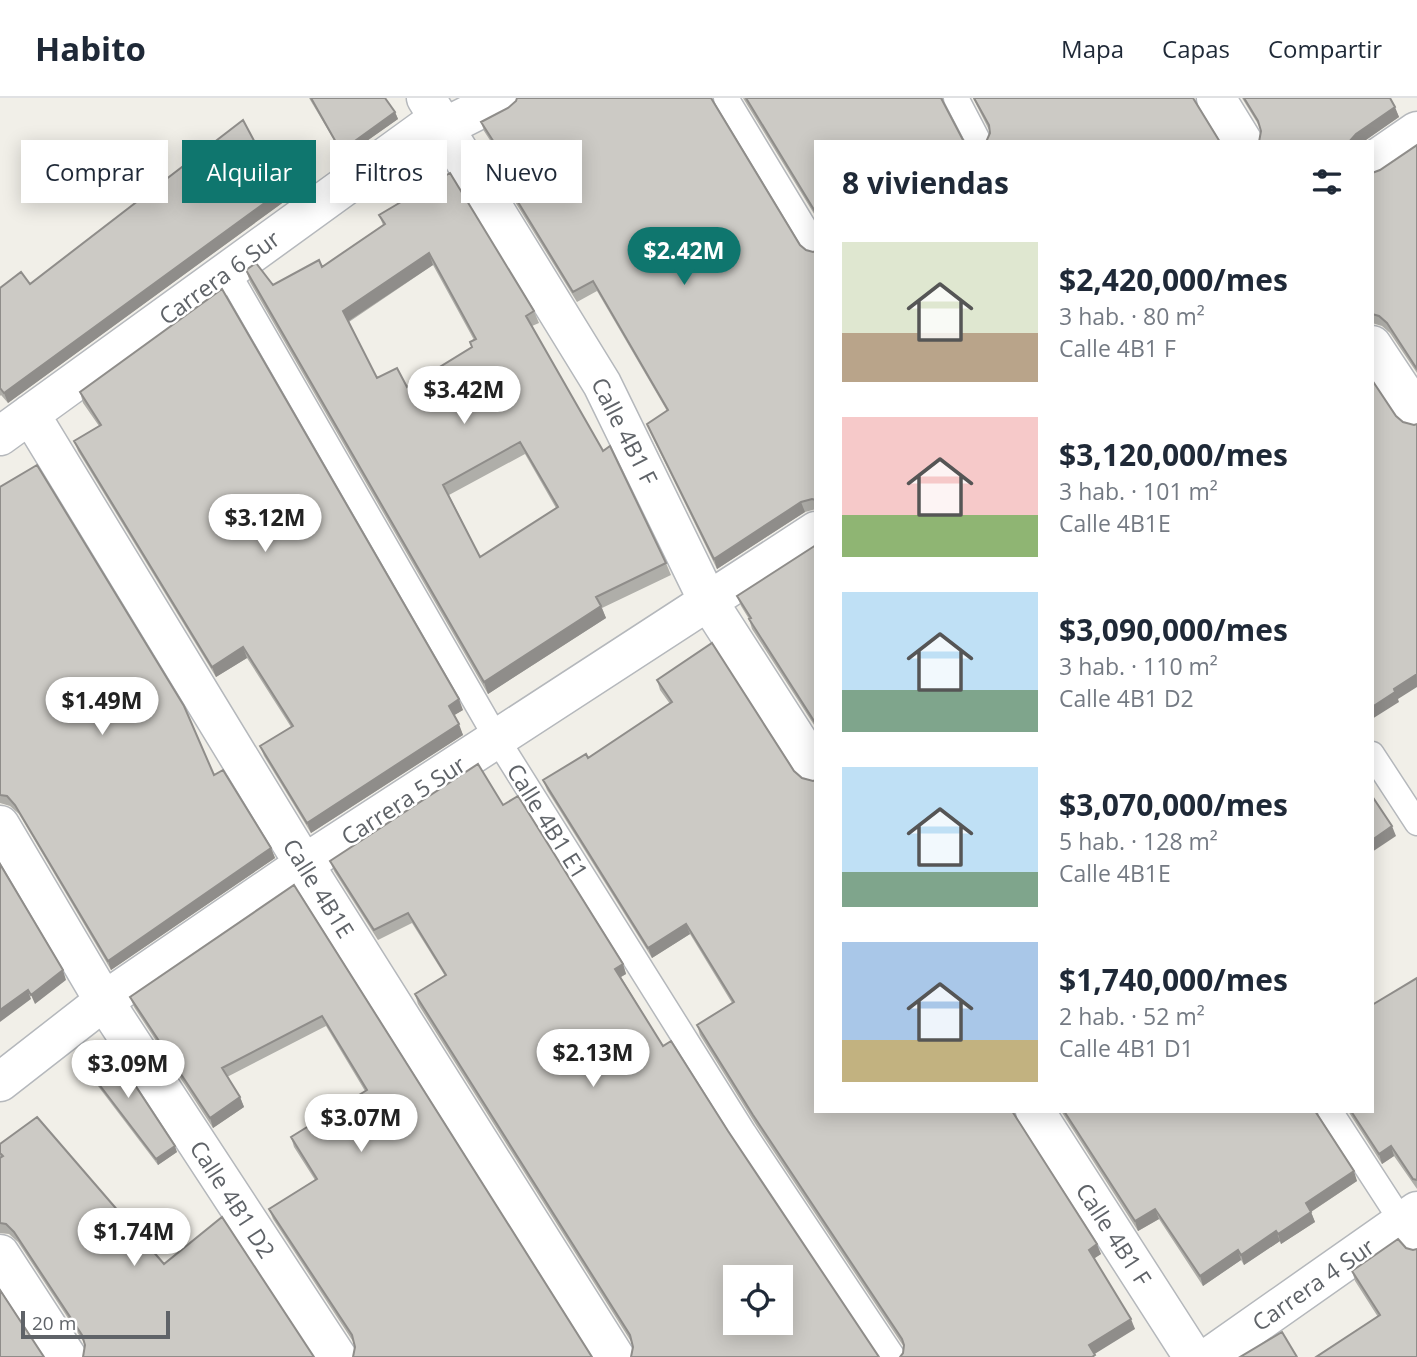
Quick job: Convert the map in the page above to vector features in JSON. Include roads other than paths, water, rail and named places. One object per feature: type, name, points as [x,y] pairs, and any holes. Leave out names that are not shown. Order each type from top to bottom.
[{"type":"street","name":"Carrera 6 Sur","points":[[15,425],[436,114],[502,98]]},
{"type":"street","points":[[1216,98],[1241,140]]},
{"type":"street","name":"Calle 4B1 F","points":[[436,114],[602,384],[708,601],[814,766]]},
{"type":"street","points":[[1374,161],[1417,131]]},
{"type":"street","points":[[1374,348],[1417,413]]},
{"type":"street","name":"Calle 4B1E","points":[[15,425],[304,864],[615,1357]]},
{"type":"street","name":"Carrera 5 Sur","points":[[0,1082],[104,1001],[304,864],[814,532]]},
{"type":"street","name":"Calle 4B1 D2","points":[[0,825],[104,1001],[337,1357]]},
{"type":"street","name":"Calle 4B1 F","points":[[1036,1113],[1193,1357]]},
{"type":"street","name":"Carrera 4 Sur","points":[[1209,1357],[1412,1226]]},
{"type":"street","points":[[0,1254],[67,1357]]},
{"type":"lane","points":[[726,98],[814,244]]},
{"type":"lane","points":[[956,98],[978,140]]},
{"type":"lane","name":"Calle 4B1 E1","points":[[227,271],[496,739],[744,1133],[893,1357]]},
{"type":"lane","points":[[1374,757],[1417,823]]},
{"type":"lane","points":[[1331,1113],[1412,1226]]}]
